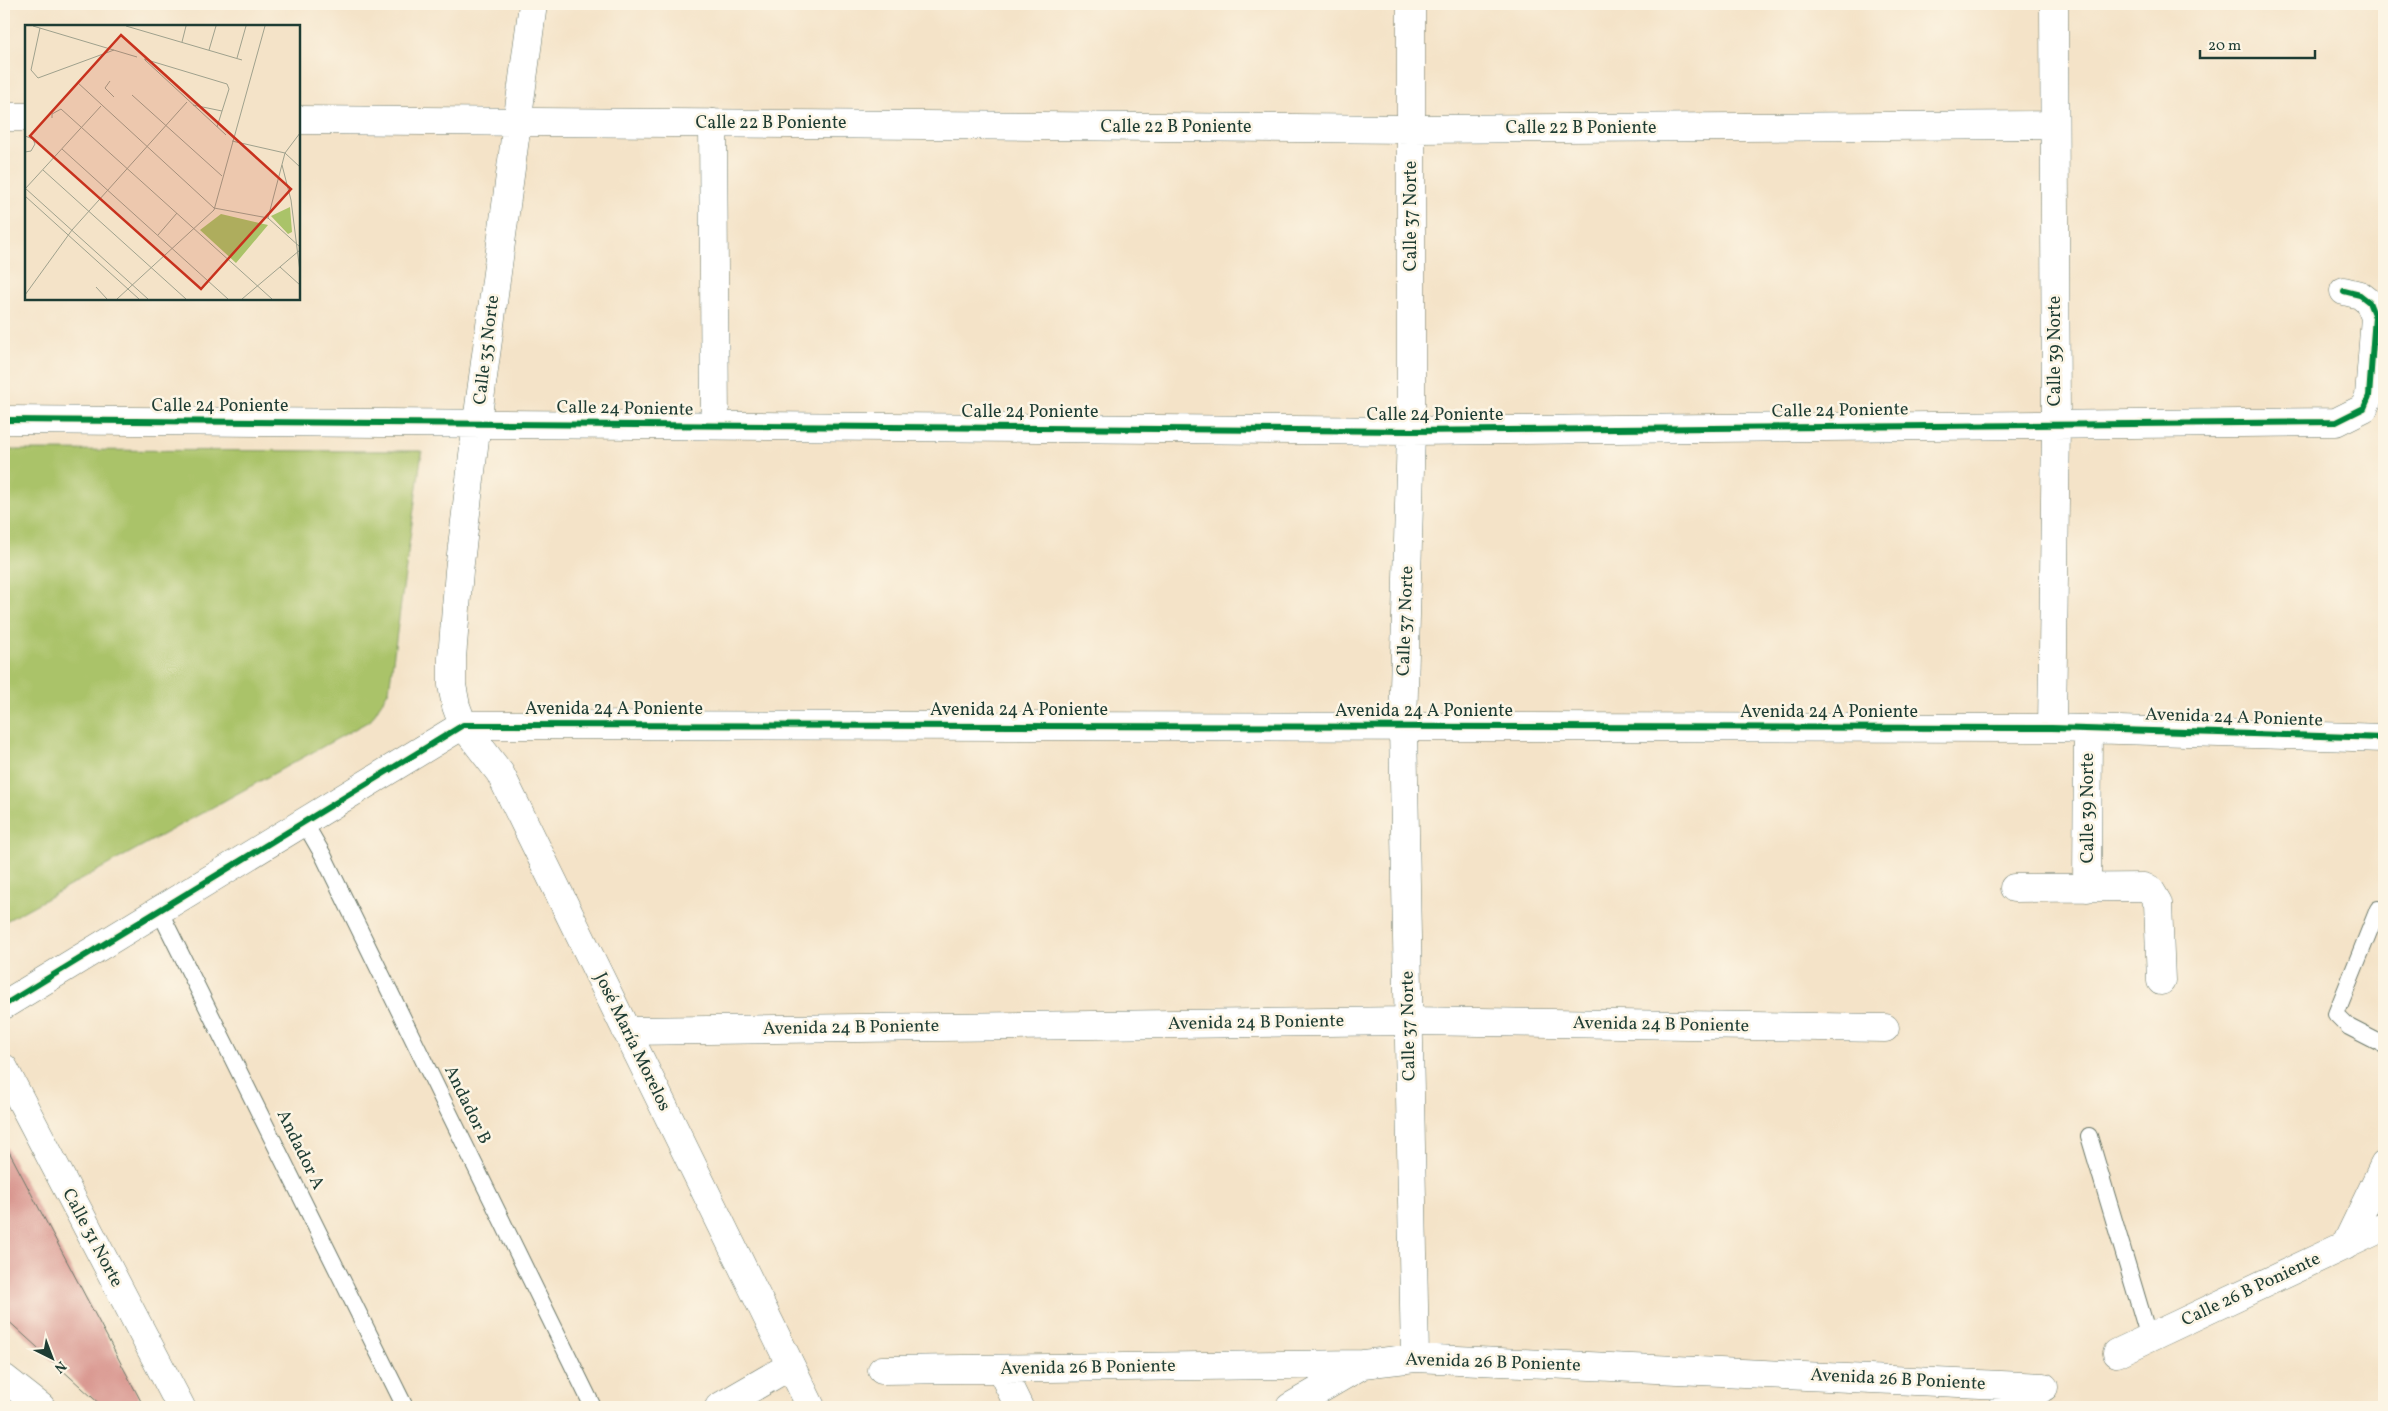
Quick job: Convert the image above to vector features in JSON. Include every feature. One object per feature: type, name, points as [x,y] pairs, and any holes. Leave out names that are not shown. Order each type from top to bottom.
[{"type":"street","name":"Calle 35 Norte","points":[[463,725],[456,706],[452,685],[452,658],[459,571],[516,121],[533,4]]},
{"type":"street","name":"Calle 37 Norte","points":[[1411,4],[1411,431],[1403,726],[1415,1358]]},
{"type":"street","name":"Calle 39 Norte","points":[[2052,728],[2056,424],[2054,4]]},
{"type":"street","points":[[4,117],[25,117]]},
{"type":"street","name":"Calle 22 B Poniente","points":[[300,120],[1411,129],[2054,125]]},
{"type":"street","points":[[713,123],[715,425]]},
{"type":"street","name":"Calle 24 Poniente","points":[[4,420],[477,422],[1411,431],[2336,422],[2350,417],[2364,408],[2369,396],[2375,317],[2369,302],[2360,295],[2344,291]]},
{"type":"street","points":[[4,1005],[463,725]]},
{"type":"street","name":"Avenida 24 A Poniente","points":[[463,725],[2052,728],[2384,738]]},
{"type":"street","name":"José María Morelos","points":[[463,725],[500,773],[811,1407]]},
{"type":"street","name":"Calle 39 Norte","points":[[2088,729],[2088,888]]},
{"type":"street","points":[[2014,888],[2144,887],[2151,891],[2158,903],[2161,981]]},
{"type":"street","name":"Avenida 24 B Poniente","points":[[626,1031],[1409,1021],[1885,1028]]},
{"type":"street","name":"Calle 31 Norte","points":[[4,1068],[181,1407]]},
{"type":"street","points":[[2345,1246],[2384,1165]]},
{"type":"street","name":"Calle 26 B Poniente","points":[[2117,1353],[2384,1227]]},
{"type":"street","name":"Avenida 26 B Poniente","points":[[882,1370],[1363,1364],[1415,1358],[2044,1387],[2002,1407]]},
{"type":"street","points":[[1290,1407],[1363,1364]]},
{"type":"street","points":[[719,1407],[790,1366]]},
{"type":"street","points":[[1001,1370],[1020,1407]]},
{"type":"street","points":[[4,1378],[41,1407]]},
{"type":"lane","name":"Andador B","points":[[304,822],[323,855],[593,1407]]},
{"type":"lane","points":[[2378,909],[2336,1014],[2349,1027],[2384,1045]]},
{"type":"lane","name":"Andador A","points":[[159,910],[405,1407]]},
{"type":"lane","points":[[2090,1136],[2149,1338]]},
{"type":"green space","points":[[4,450],[422,451],[389,690],[371,720],[4,922]]},
{"type":"building","points":[[4,1142],[144,1407],[103,1407],[4,1317]]},
{"type":"cycle path","points":[[4,420],[1411,431],[2336,422],[2364,408],[2369,396],[2375,317],[2369,302],[2360,295],[2344,291]]},
{"type":"cycle path","points":[[4,1005],[463,725],[2052,728],[2384,738]]}]
